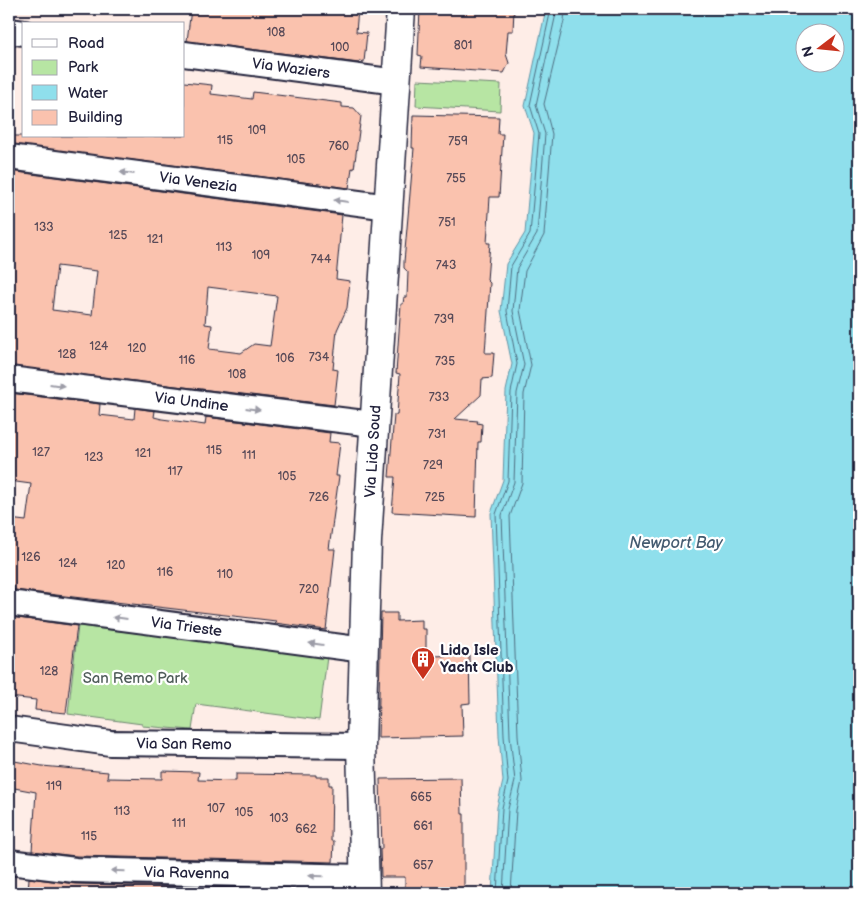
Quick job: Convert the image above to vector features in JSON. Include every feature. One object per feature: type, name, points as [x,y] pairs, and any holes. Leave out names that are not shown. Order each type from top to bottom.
[{"type":"street","name":"Via Lido Soud","points":[[365,885],[361,746],[367,541],[401,9]]},
{"type":"street","points":[[9,31],[22,33]]},
{"type":"street","name":"Via Waziers","points":[[185,54],[397,82]]},
{"type":"street","name":"Via Venezia","points":[[9,157],[389,207]]},
{"type":"street","name":"Via Undine","points":[[9,379],[373,424]]},
{"type":"street","name":"Via Trieste","points":[[9,604],[364,650]]},
{"type":"street","name":"Via San Remo","points":[[9,729],[110,743],[361,746]]},
{"type":"street","name":"Via Ravenna","points":[[9,862],[76,870],[365,885]]},
{"type":"green space","points":[[417,80],[501,84],[500,111],[416,106]]},
{"type":"green space","name":"San Remo Park","points":[[78,626],[187,639],[188,637],[204,641],[327,657],[319,720],[196,704],[192,730],[142,726],[142,724],[68,714]]},
{"type":"water","name":"Newport Bay","points":[[546,9],[859,9],[859,893],[492,893],[497,807],[503,781],[499,736],[491,513],[503,480],[506,391],[512,364],[501,311],[506,264],[525,233],[534,133],[525,106]]},
{"type":"building","points":[[191,9],[358,9],[356,32],[367,33],[364,62],[360,61],[359,63],[187,41]]},
{"type":"building","points":[[420,9],[514,9],[513,31],[508,31],[506,54],[509,63],[504,73],[421,67],[422,56],[418,55]]},
{"type":"building","points":[[185,82],[212,85],[211,94],[252,99],[253,92],[342,103],[342,107],[354,108],[361,116],[354,169],[352,168],[349,188],[9,144],[9,136],[22,136],[22,138],[185,138]]},
{"type":"building","points":[[413,115],[499,117],[498,134],[503,134],[499,197],[490,197],[487,243],[490,243],[487,280],[490,283],[485,353],[494,353],[492,378],[482,379],[481,395],[455,419],[478,421],[477,423],[482,424],[481,442],[478,442],[476,517],[392,512],[395,477],[389,477],[394,415],[397,415],[400,374],[396,373],[401,304],[403,304],[404,297],[407,297],[408,272],[404,268],[404,262],[414,148],[412,148]]},
{"type":"building","points":[[9,171],[342,215],[336,279],[350,281],[347,308],[337,330],[333,369],[338,370],[334,405],[9,366]],"holes":[[[57,266],[97,271],[92,315],[52,310]],[[208,287],[277,296],[270,346],[254,344],[241,353],[209,349],[212,325],[205,324]]]},
{"type":"building","points":[[9,393],[100,404],[99,415],[134,419],[135,408],[155,411],[154,417],[162,419],[205,425],[206,417],[330,433],[329,442],[340,443],[336,476],[339,476],[329,549],[335,549],[326,630],[275,623],[276,621],[14,590],[14,586],[9,586],[9,519],[26,521],[31,484],[9,481]]},
{"type":"building","name":"Lido Isle Yacht Club","points":[[381,613],[397,613],[397,621],[422,620],[422,629],[426,629],[426,653],[432,653],[432,656],[469,655],[470,703],[462,704],[463,736],[378,738]]},
{"type":"building","points":[[10,617],[77,626],[66,713],[35,710],[36,700],[9,697]]},
{"type":"building","points":[[9,760],[42,766],[108,772],[107,778],[162,779],[162,771],[199,772],[198,780],[236,781],[236,774],[316,775],[316,777],[329,777],[329,785],[332,785],[331,841],[334,841],[333,862],[76,856],[32,851],[36,792],[9,787]]},
{"type":"building","points":[[461,778],[462,814],[464,814],[464,893],[405,893],[405,877],[381,877],[380,779]]},
{"type":"building","points":[[29,878],[75,884],[285,889],[285,893],[28,893]]},
{"type":"place","name":"Lido Isle Yacht Club","points":[[423,680]]}]
